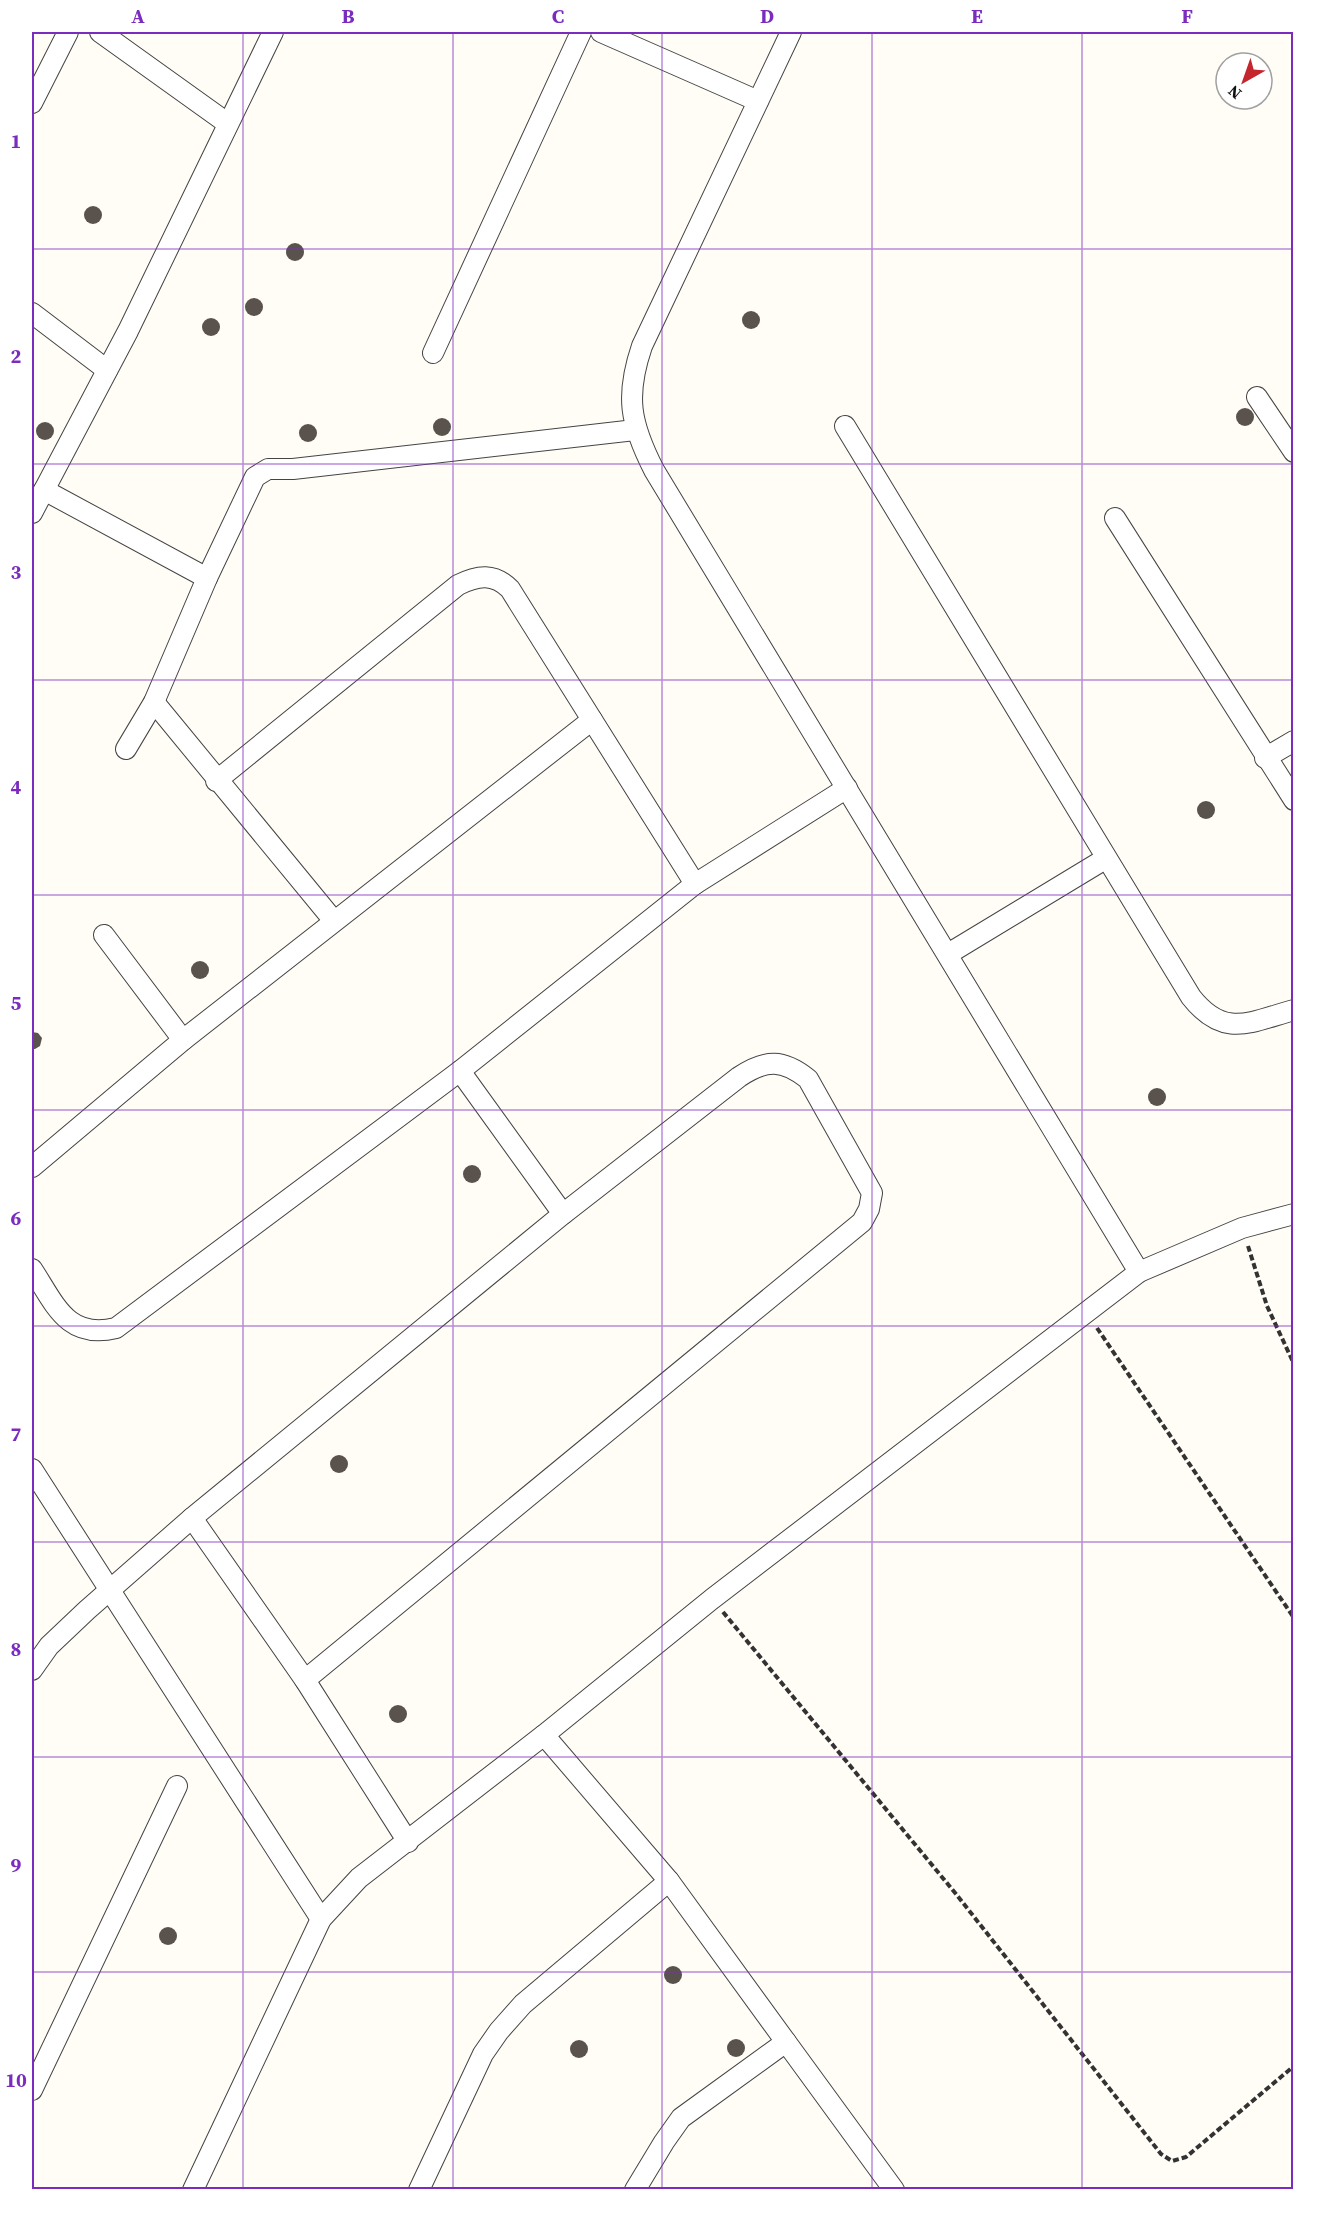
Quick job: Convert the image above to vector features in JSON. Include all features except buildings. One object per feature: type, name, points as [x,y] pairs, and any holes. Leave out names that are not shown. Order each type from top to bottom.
[{"type":"street","points":[[32,103],[68,32]]},
{"type":"street","points":[[100,32],[227,123]]},
{"type":"street","points":[[32,513],[107,370],[273,32]]},
{"type":"street","points":[[433,352],[581,32]]},
{"type":"street","points":[[601,32],[758,100]]},
{"type":"street","points":[[791,32],[642,346],[633,373],[630,403],[635,429],[654,470],[1139,1272]]},
{"type":"street","points":[[32,313],[107,370]]},
{"type":"street","points":[[1257,397],[1293,452]]},
{"type":"street","points":[[844,426],[1105,859],[1191,997],[1208,1015],[1222,1023],[1234,1026],[1293,1010]]},
{"type":"street","points":[[126,749],[154,702],[207,578],[255,477],[268,469],[294,469],[635,429]]},
{"type":"street","points":[[44,490],[207,578]]},
{"type":"street","points":[[1115,518],[1293,800]]},
{"type":"street","points":[[216,781],[459,585],[481,576],[501,580],[510,589],[695,884]]},
{"type":"street","points":[[154,702],[216,781],[334,921]]},
{"type":"street","points":[[32,1167],[183,1040],[592,720]]},
{"type":"street","points":[[1265,758],[1293,741]]},
{"type":"street","points":[[32,1269],[68,1321],[90,1332],[116,1328],[460,1071],[695,884],[846,788]]},
{"type":"street","points":[[948,954],[1105,859]]},
{"type":"street","points":[[104,935],[183,1040]]},
{"type":"street","points":[[32,1670],[49,1646],[192,1518],[563,1214],[739,1077],[756,1066],[770,1064],[796,1070],[808,1079],[872,1193],[869,1209],[861,1222],[304,1680]]},
{"type":"street","points":[[460,1071],[563,1214]]},
{"type":"street","points":[[193,2190],[321,1919],[359,1878],[544,1735],[712,1599],[1139,1272],[1242,1228],[1293,1214]]},
{"type":"street","points":[[32,1469],[321,1919]]},
{"type":"street","points":[[192,1518],[304,1680],[408,1842]]},
{"type":"street","points":[[544,1735],[669,1881],[786,2042],[885,2186]]},
{"type":"street","points":[[32,2090],[177,1786]]},
{"type":"street","points":[[419,2190],[483,2054],[499,2031],[523,2004],[669,1881]]},
{"type":"street","points":[[635,2190],[681,2118],[786,2042]]},
{"type":"path","points":[[1242,1228],[1267,1306],[1293,1364]]},
{"type":"path","points":[[1087,1312],[1293,1618]]},
{"type":"path","points":[[712,1599],[957,1894],[1161,2154],[1172,2161],[1186,2157],[1293,2066]]}]
